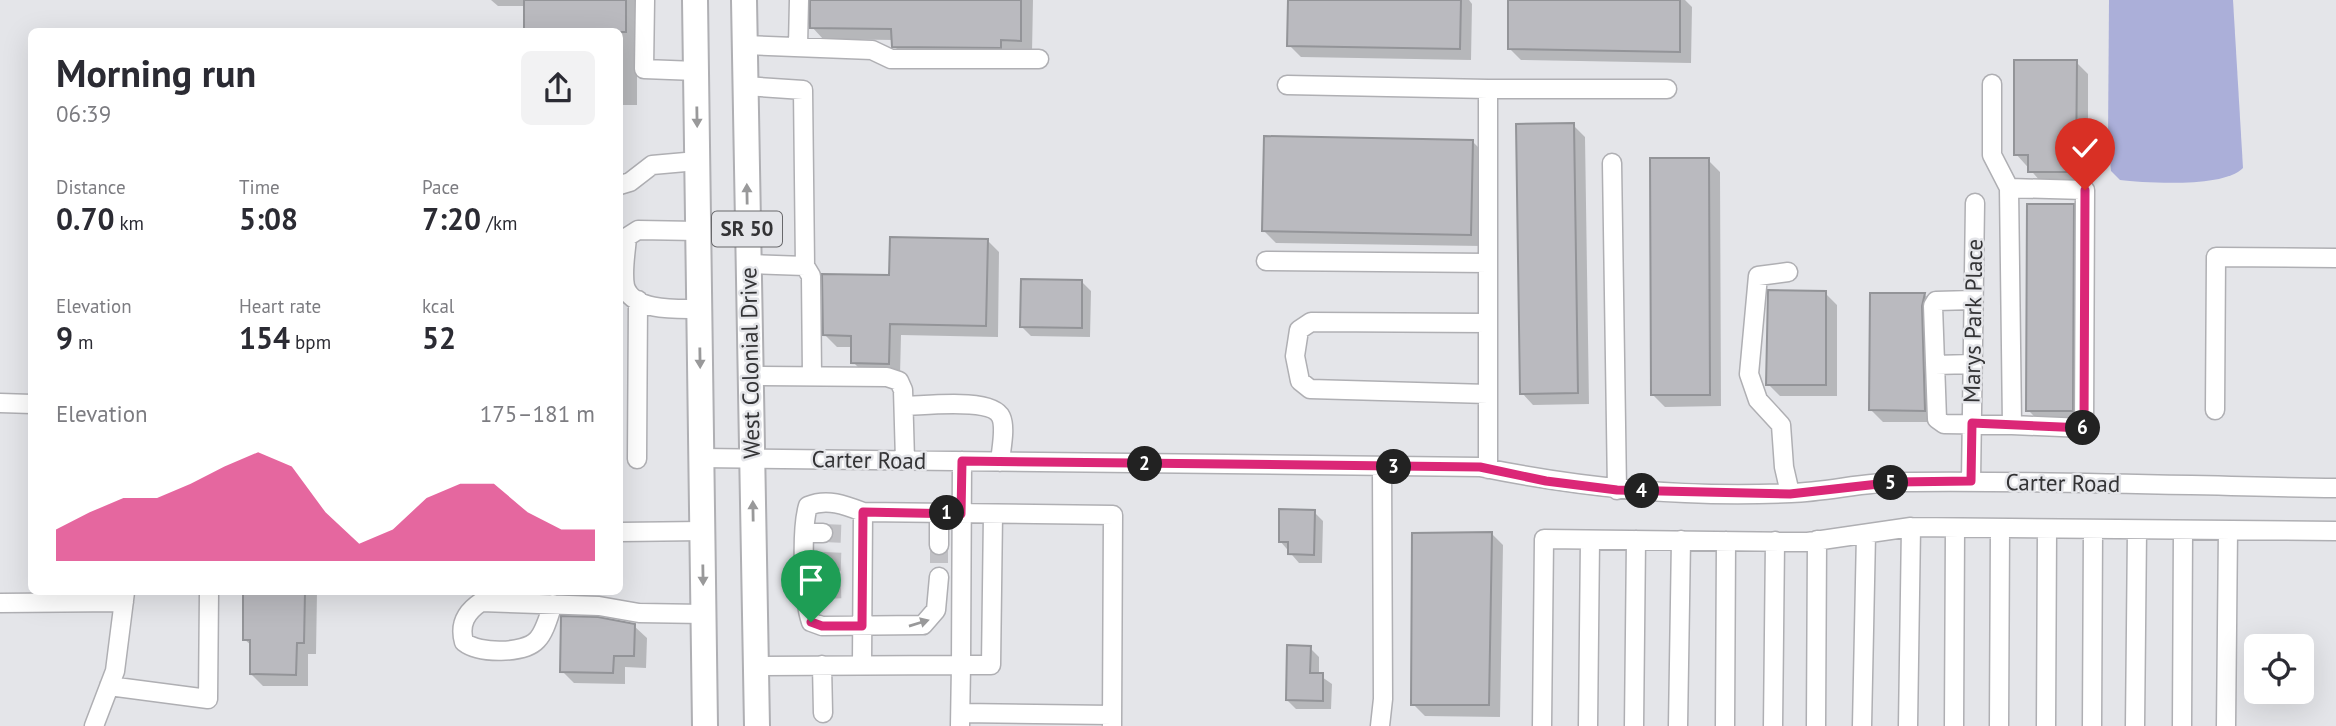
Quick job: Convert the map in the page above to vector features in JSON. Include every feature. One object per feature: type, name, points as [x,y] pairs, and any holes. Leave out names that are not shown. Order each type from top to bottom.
[{"type":"highway","name":"SR 50","points":[[695,0],[705,726]]},
{"type":"highway","name":"West Colonial Drive","points":[[744,0],[757,726]]},
{"type":"street","points":[[645,0],[645,69],[696,71]]},
{"type":"street","points":[[798,46],[799,0]]},
{"type":"street","points":[[745,45],[872,50],[891,59],[1039,59]]},
{"type":"street","points":[[1992,84],[1992,155],[2009,188],[2012,425]]},
{"type":"street","points":[[1287,85],[1667,89]]},
{"type":"street","points":[[746,86],[803,90],[805,266],[811,276],[813,288],[812,376]]},
{"type":"street","points":[[1488,89],[1488,469]]},
{"type":"street","points":[[623,184],[652,165],[697,161]]},
{"type":"street","points":[[1612,163],[1617,490]]},
{"type":"street","points":[[1973,300],[1936,301],[1933,306],[1937,419],[1944,424],[2084,428],[2085,190],[2009,188]]},
{"type":"street","name":"Marys Park Place","points":[[1971,481],[1975,203]]},
{"type":"street","points":[[623,274],[627,237],[638,230],[698,231]]},
{"type":"street","points":[[2214,410],[2216,257],[2336,258]]},
{"type":"street","points":[[1266,261],[1488,263]]},
{"type":"street","points":[[748,264],[805,266]]},
{"type":"street","points":[[1788,272],[1758,276],[1749,374],[1758,400],[1781,425],[1784,467],[1790,494]]},
{"type":"street","points":[[623,285],[638,300],[657,307],[699,309]]},
{"type":"street","points":[[637,459],[638,300]]},
{"type":"street","points":[[1488,323],[1311,322],[1299,330],[1295,356],[1300,381],[1310,389],[1488,394]]},
{"type":"street","points":[[1935,365],[1973,364]]},
{"type":"street","points":[[750,376],[887,377],[899,381],[903,390],[905,460]]},
{"type":"street","points":[[0,403],[28,404]]},
{"type":"street","points":[[904,406],[986,406],[997,412],[1002,420],[1000,462]]},
{"type":"street","name":"Carter Road","points":[[701,458],[1488,469],[1617,490],[1790,494],[1896,482],[1971,481],[2336,488]]},
{"type":"street","points":[[939,576],[936,610],[923,625],[822,626],[811,622],[815,590],[814,533],[808,506],[817,503],[842,504],[863,512],[961,514],[1113,515],[1112,721],[960,719],[961,514],[962,461]]},
{"type":"street","points":[[1380,726],[1383,699],[1382,467]]},
{"type":"street","points":[[862,664],[862,626],[855,589],[856,534],[863,512]]},
{"type":"street","points":[[939,513],[939,545]]},
{"type":"street","points":[[756,666],[991,665],[993,514]]},
{"type":"street","points":[[1908,726],[1912,527]]},
{"type":"street","points":[[1542,726],[1544,539],[1817,540],[1912,527],[2336,531]]},
{"type":"street","points":[[1954,726],[1955,528]]},
{"type":"street","points":[[1999,726],[2000,528]]},
{"type":"street","points":[[2046,726],[2047,529]]},
{"type":"street","points":[[2092,726],[2094,529]]},
{"type":"street","points":[[2135,726],[2137,530]]},
{"type":"street","points":[[2182,726],[2183,530]]},
{"type":"street","points":[[2226,726],[2228,530]]},
{"type":"street","points":[[623,532],[702,531]]},
{"type":"street","points":[[1862,726],[1866,534]]},
{"type":"street","points":[[1588,726],[1590,540]]},
{"type":"street","points":[[1634,726],[1636,540]]},
{"type":"street","points":[[1678,726],[1681,540]]},
{"type":"street","points":[[1816,726],[1817,540]]},
{"type":"street","points":[[1725,726],[1726,541]]},
{"type":"street","points":[[1773,726],[1775,541]]},
{"type":"street","points":[[109,686],[208,699],[209,595]]},
{"type":"street","points":[[0,603],[124,597],[115,671],[94,726]]},
{"type":"street","points":[[553,604],[539,639],[524,649],[478,648],[464,642],[461,633],[464,619],[481,602],[553,604],[598,606],[639,613],[704,614]]},
{"type":"street","points":[[822,665],[823,713]]},
{"type":"water","points":[[2109,0],[2233,0],[2243,168],[2220,179],[2184,183],[2120,180],[2111,171],[2108,140]]},
{"type":"building","points":[[524,0],[626,0],[626,32],[623,32],[623,28],[524,28]]},
{"type":"building","points":[[810,0],[1021,0],[1021,41],[1001,40],[1001,48],[892,47],[891,29],[810,28]]},
{"type":"building","points":[[1288,0],[1461,0],[1460,49],[1287,46]]},
{"type":"building","points":[[1508,0],[1680,0],[1680,52],[1508,49]]},
{"type":"building","points":[[2014,60],[2077,60],[2076,172],[2028,172],[2028,155],[2014,155]]},
{"type":"building","points":[[1574,123],[1578,393],[1520,394],[1516,124]]},
{"type":"building","points":[[1264,136],[1473,140],[1471,235],[1262,231]]},
{"type":"building","points":[[1650,158],[1709,158],[1710,395],[1651,395]]},
{"type":"building","points":[[2027,204],[2074,204],[2073,411],[2026,411]]},
{"type":"building","points":[[890,237],[988,239],[986,326],[890,324],[889,364],[851,363],[851,336],[823,335],[822,274],[889,275]]},
{"type":"building","points":[[1021,279],[1082,280],[1082,328],[1020,327]]},
{"type":"building","points":[[1768,290],[1826,291],[1826,385],[1766,385]]},
{"type":"building","points":[[1870,293],[1925,293],[1922,306],[1925,411],[1869,410]]},
{"type":"building","points":[[1279,509],[1315,510],[1314,555],[1288,554],[1288,542],[1279,542]]},
{"type":"building","points":[[1492,532],[1489,705],[1411,705],[1412,533]]},
{"type":"building","points":[[243,595],[305,595],[304,643],[297,643],[296,675],[250,674],[250,640],[243,640]]},
{"type":"building","points":[[561,616],[598,617],[635,624],[634,656],[614,656],[613,673],[560,672]]},
{"type":"building","points":[[1287,645],[1311,646],[1310,673],[1323,673],[1323,701],[1286,700]]},
{"type":"tunnel","points":[[823,533],[849,534]]},
{"type":"tunnel","points":[[939,545],[939,577]]},
{"type":"tunnel","points":[[823,561],[849,562]]},
{"type":"tunnel","points":[[823,590],[848,589]]},
{"type":"route","points":[[811,622],[822,626],[862,626],[863,512],[961,514],[962,461],[1480,467],[1546,481],[1617,490],[1790,494],[1896,482],[1971,481],[1972,423],[2084,428],[2085,190]]}]
